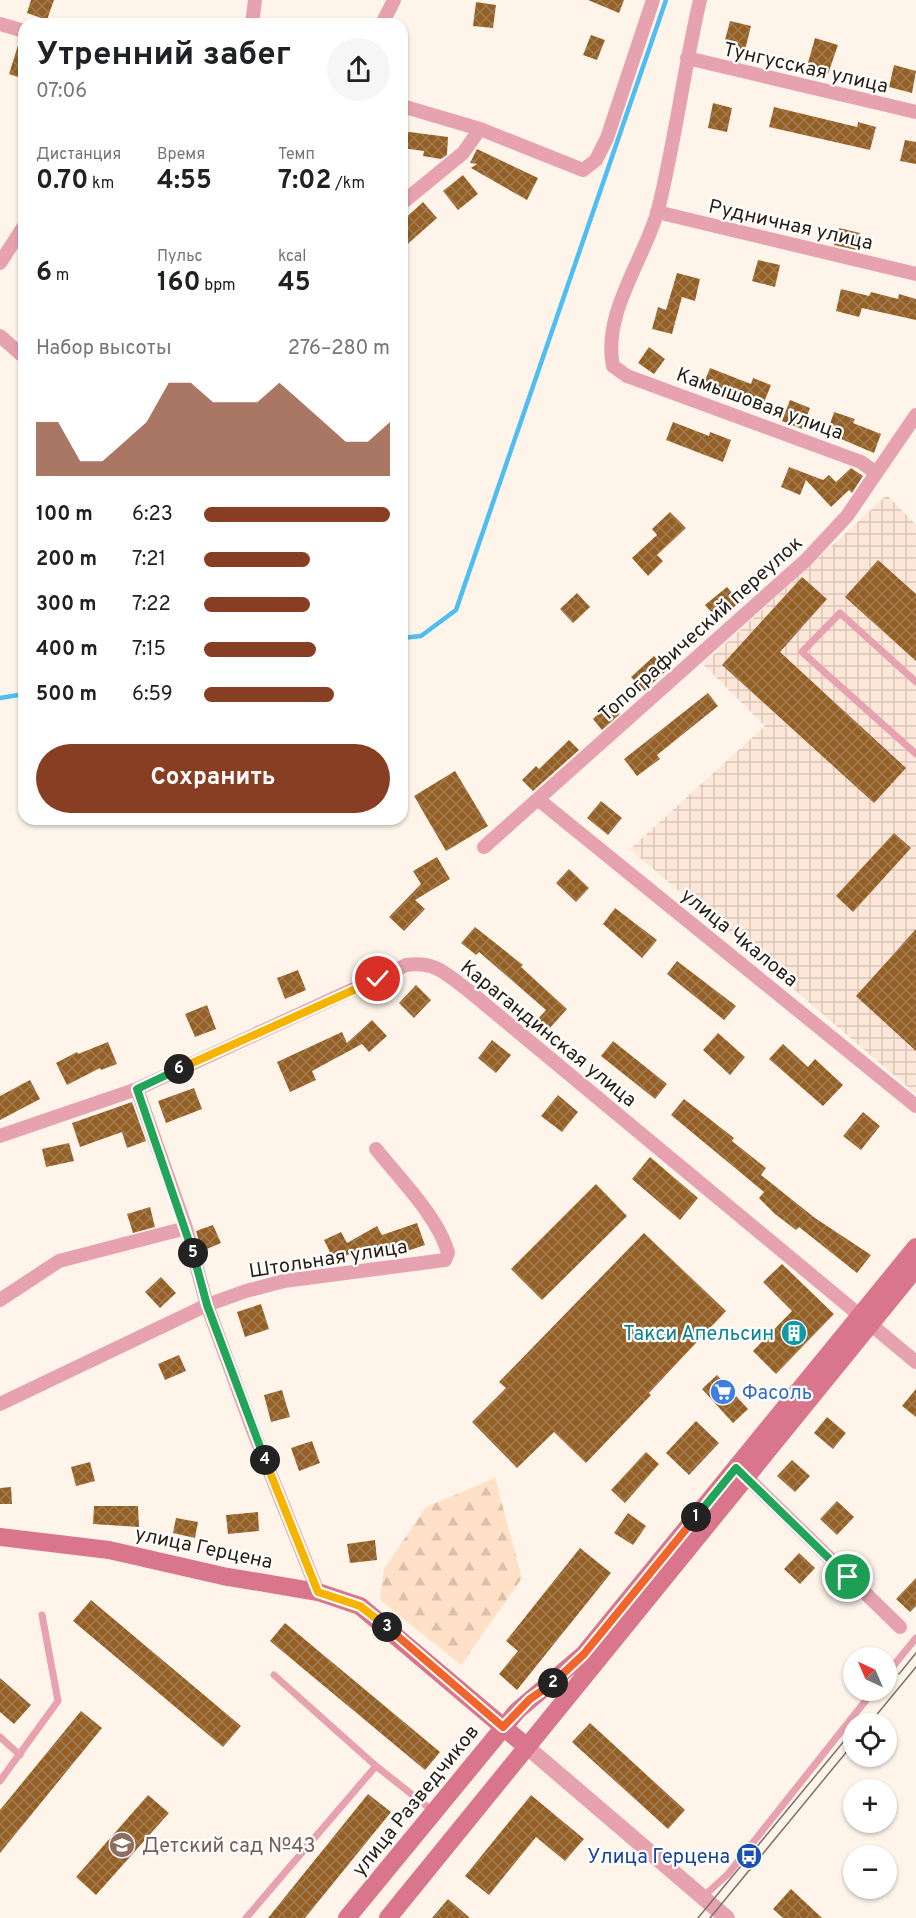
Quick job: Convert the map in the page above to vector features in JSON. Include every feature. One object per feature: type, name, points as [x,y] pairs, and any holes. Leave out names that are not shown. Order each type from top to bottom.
[{"type":"main road","name":"улица Разведчиков","points":[[347,1918],[503,1727],[530,1699],[556,1681],[584,1654],[741,1472],[865,1320],[916,1247]]},
{"type":"main road","points":[[865,1320],[916,1268]]},
{"type":"main road","points":[[388,1918],[527,1747],[741,1472]]},
{"type":"main road","name":"улица Герцена","points":[[0,1537],[109,1550],[223,1576],[318,1592],[360,1606],[527,1747]]},
{"type":"street","points":[[253,18],[255,0]]},
{"type":"street","points":[[385,18],[394,0]]},
{"type":"street","points":[[408,108],[480,129],[583,170],[591,167],[607,138],[653,0]]},
{"type":"street","points":[[657,212],[700,0]]},
{"type":"street","points":[[0,24],[18,29]]},
{"type":"street","name":"Тунгусская улица","points":[[687,58],[916,112]]},
{"type":"street","points":[[408,198],[463,153],[480,129]]},
{"type":"street","name":"Рудничная улица","points":[[657,212],[916,273]]},
{"type":"street","name":"Камышовая улица","points":[[657,212],[630,275],[619,309],[611,354],[613,366],[627,376],[861,462],[876,473]]},
{"type":"street","points":[[0,262],[18,235]]},
{"type":"street","points":[[0,336],[18,352]]},
{"type":"street","name":"Топографический переулок","points":[[484,847],[806,560],[847,516],[916,415]]},
{"type":"street","name":"улица Чкалова","points":[[539,800],[916,1106]]},
{"type":"street","name":"Карагандинская улица","points":[[0,1136],[137,1089],[406,965],[422,963],[437,967],[916,1362]]},
{"type":"street","points":[[137,1089],[186,1228],[207,1305],[254,1433],[318,1592]]},
{"type":"street","name":"Штольная улица","points":[[0,1404],[207,1305],[246,1291],[284,1281],[445,1260],[448,1253],[446,1245],[428,1216],[376,1149]]},
{"type":"street","points":[[0,1300],[59,1261],[186,1228]]},
{"type":"street","points":[[741,1472],[900,1627]]},
{"type":"street","points":[[527,1747],[727,1918]]},
{"type":"lane","points":[[916,682],[840,614],[802,652],[916,754]]},
{"type":"lane","points":[[0,1781],[58,1701],[42,1615]]},
{"type":"lane","points":[[897,1661],[916,1638]]},
{"type":"lane","points":[[274,1675],[376,1767],[434,1812]]},
{"type":"lane","points":[[702,1898],[728,1874],[865,1701]]},
{"type":"lane","points":[[0,1737],[20,1755]]},
{"type":"lane","points":[[246,1918],[376,1767]]},
{"type":"shaded area","points":[[887,495],[916,525],[916,1094],[630,849],[765,726],[703,664]]},
{"type":"green space","points":[[495,1478],[522,1578],[461,1665],[380,1600],[384,1569],[426,1507]]},
{"type":"building","points":[[31,0],[54,0],[48,18],[27,13]]},
{"type":"building","points":[[588,0],[624,0],[619,13]]},
{"type":"building","points":[[476,2],[496,5],[493,28],[473,26]]},
{"type":"building","points":[[730,21],[751,26],[745,50],[724,44]]},
{"type":"building","points":[[591,35],[605,40],[597,60],[583,55]]},
{"type":"building","points":[[815,38],[838,45],[828,74],[806,70]]},
{"type":"building","points":[[18,45],[18,77],[9,74]]},
{"type":"building","points":[[894,65],[916,71],[912,93],[889,87]]},
{"type":"building","points":[[713,103],[732,108],[727,132],[708,128]]},
{"type":"building","points":[[774,107],[857,127],[858,122],[876,127],[870,150],[769,127]]},
{"type":"building","points":[[408,132],[448,137],[447,155],[441,159],[423,156],[424,151],[408,149]]},
{"type":"building","points":[[905,140],[916,142],[916,164],[900,161]]},
{"type":"building","points":[[477,149],[538,178],[527,200],[471,168],[477,164],[470,163]]},
{"type":"building","points":[[463,175],[478,194],[458,210],[443,191]]},
{"type":"building","points":[[423,202],[437,218],[408,244],[408,216]]},
{"type":"building","points":[[839,228],[860,233],[856,250],[834,245]]},
{"type":"building","points":[[758,260],[780,265],[775,287],[752,281]]},
{"type":"building","points":[[677,273],[700,279],[695,301],[682,297],[672,334],[652,329],[658,307],[666,310]]},
{"type":"building","points":[[841,289],[869,296],[871,292],[898,299],[899,294],[916,299],[916,320],[862,308],[859,317],[836,311]]},
{"type":"building","points":[[649,347],[665,359],[654,374],[638,363]]},
{"type":"building","points":[[710,368],[751,384],[753,378],[771,385],[763,405],[728,392],[726,397],[702,388]]},
{"type":"building","points":[[790,400],[810,408],[802,429],[782,421]]},
{"type":"building","points":[[834,412],[855,419],[853,423],[881,434],[874,453],[827,433]]},
{"type":"building","points":[[673,422],[709,436],[710,432],[731,440],[723,462],[666,440]]},
{"type":"building","points":[[789,467],[823,480],[829,475],[836,482],[851,468],[863,476],[852,493],[849,490],[831,507],[806,480],[800,495],[781,487]]},
{"type":"building","points":[[670,512],[686,528],[657,555],[663,561],[648,576],[632,558],[657,535],[652,529]]},
{"type":"building","points":[[878,560],[916,594],[916,661],[845,597]]},
{"type":"building","points":[[802,577],[827,599],[780,652],[906,768],[874,803],[722,665]]},
{"type":"building","points":[[727,587],[740,602],[718,620],[705,605]]},
{"type":"building","points":[[577,593],[590,607],[573,623],[560,609]]},
{"type":"building","points":[[654,656],[667,670],[644,691],[631,677]]},
{"type":"building","points":[[708,693],[718,706],[657,755],[660,759],[637,776],[624,759]]},
{"type":"building","points":[[610,703],[620,714],[602,730],[593,719]]},
{"type":"building","points":[[569,740],[579,750],[533,791],[522,780],[536,766],[539,769]]},
{"type":"building","points":[[455,771],[488,826],[446,851],[414,796]]},
{"type":"building","points":[[601,801],[622,818],[608,835],[587,818]]},
{"type":"building","points":[[894,833],[911,848],[853,912],[836,896]]},
{"type":"building","points":[[437,857],[450,879],[415,900],[425,909],[404,931],[389,917],[421,884],[413,871]]},
{"type":"building","points":[[569,869],[589,888],[576,902],[556,883]]},
{"type":"building","points":[[615,908],[657,940],[642,958],[603,924]]},
{"type":"building","points":[[475,927],[523,965],[521,967],[567,1009],[549,1029],[538,1019],[546,1010],[479,952],[476,955],[461,943]]},
{"type":"building","points":[[916,929],[916,1051],[856,996]]},
{"type":"building","points":[[677,961],[736,1006],[724,1020],[667,974]]},
{"type":"building","points":[[298,970],[306,990],[285,999],[277,978]]},
{"type":"building","points":[[416,985],[431,1000],[414,1018],[399,1003]]},
{"type":"building","points":[[207,1005],[216,1029],[195,1037],[185,1014]]},
{"type":"building","points":[[372,1020],[387,1036],[369,1052],[362,1044],[312,1071],[316,1080],[290,1092],[277,1062],[342,1032],[347,1043]]},
{"type":"building","points":[[718,1033],[745,1057],[730,1075],[703,1050]]},
{"type":"building","points":[[492,1040],[511,1055],[496,1073],[478,1058]]},
{"type":"building","points":[[613,1041],[667,1084],[655,1099],[601,1056]]},
{"type":"building","points":[[108,1042],[117,1064],[101,1070],[100,1068],[67,1085],[56,1063],[77,1052],[78,1054]]},
{"type":"building","points":[[783,1044],[808,1067],[815,1059],[843,1085],[823,1106],[769,1059]]},
{"type":"building","points":[[30,1080],[40,1099],[0,1120],[0,1096]]},
{"type":"building","points":[[194,1088],[202,1109],[166,1123],[158,1101]]},
{"type":"building","points":[[558,1095],[578,1112],[562,1132],[541,1116]]},
{"type":"building","points":[[684,1099],[734,1138],[732,1141],[766,1168],[761,1175],[815,1218],[871,1255],[857,1273],[799,1227],[796,1230],[775,1214],[759,1198],[764,1192],[671,1115]]},
{"type":"building","points":[[132,1102],[146,1141],[127,1148],[122,1132],[80,1147],[72,1123]]},
{"type":"building","points":[[863,1112],[880,1126],[861,1150],[843,1136]]},
{"type":"building","points":[[69,1143],[74,1161],[46,1167],[42,1149]]},
{"type":"building","points":[[650,1157],[698,1198],[680,1220],[632,1179]]},
{"type":"building","points":[[596,1184],[627,1216],[542,1300],[511,1269]]},
{"type":"building","points":[[150,1207],[155,1227],[133,1233],[127,1214]]},
{"type":"building","points":[[417,1223],[425,1245],[407,1251],[404,1242],[369,1260],[362,1248],[327,1265],[322,1256],[330,1252],[324,1240],[341,1232],[347,1243],[377,1226],[382,1235]]},
{"type":"building","points":[[213,1225],[221,1243],[202,1251],[196,1231]]},
{"type":"building","points":[[644,1233],[726,1311],[586,1463],[554,1432],[517,1468],[472,1422],[506,1388],[499,1382]]},
{"type":"building","name":"Такси Апельсин","points":[[782,1264],[834,1314],[776,1374],[753,1351],[792,1311],[763,1282]]},
{"type":"building","points":[[161,1277],[176,1293],[160,1308],[145,1292]]},
{"type":"building","points":[[261,1304],[269,1329],[245,1337],[237,1312]]},
{"type":"building","points":[[179,1355],[186,1371],[165,1380],[158,1364]]},
{"type":"building","points":[[717,1375],[748,1409],[733,1423],[702,1389]]},
{"type":"building","points":[[916,1389],[916,1417],[902,1406]]},
{"type":"building","points":[[282,1390],[290,1417],[271,1422],[264,1395]]},
{"type":"building","points":[[827,1417],[846,1433],[833,1449],[814,1433]]},
{"type":"building","points":[[696,1421],[719,1443],[689,1475],[666,1453]]},
{"type":"building","points":[[312,1441],[320,1463],[299,1471],[291,1448]]},
{"type":"building","points":[[646,1452],[659,1464],[625,1503],[611,1490]]},
{"type":"building","points":[[792,1460],[810,1476],[795,1492],[777,1476]]},
{"type":"building","points":[[90,1462],[95,1481],[76,1486],[71,1467]]},
{"type":"building","points":[[11,1487],[12,1504],[0,1504],[0,1488]]},
{"type":"building","points":[[837,1501],[854,1517],[837,1535],[820,1519]]},
{"type":"building","points":[[94,1506],[138,1506],[139,1527],[93,1524]]},
{"type":"building","points":[[258,1512],[259,1531],[228,1534],[226,1515]]},
{"type":"building","points":[[628,1513],[646,1526],[633,1545],[614,1533]]},
{"type":"building","points":[[176,1518],[198,1522],[195,1538],[173,1533]]},
{"type":"building","points":[[375,1540],[377,1560],[350,1563],[347,1544]]},
{"type":"building","points":[[580,1548],[611,1573],[517,1690],[499,1674],[518,1651],[506,1641]]},
{"type":"building","points":[[799,1553],[815,1568],[800,1584],[784,1569]]},
{"type":"building","points":[[916,1578],[916,1606],[910,1612],[896,1599]]},
{"type":"building","points":[[91,1600],[241,1726],[223,1747],[73,1621]]},
{"type":"building","points":[[285,1623],[440,1752],[425,1770],[270,1641]]},
{"type":"building","points":[[0,1678],[31,1705],[14,1724],[0,1712]]},
{"type":"building","points":[[81,1711],[102,1728],[0,1853],[0,1810]]},
{"type":"building","points":[[590,1723],[685,1810],[668,1829],[572,1742]]},
{"type":"building","points":[[368,1794],[391,1812],[305,1918],[268,1918]]},
{"type":"building","name":"Детский сад №43","points":[[148,1795],[169,1813],[96,1895],[76,1877]]},
{"type":"building","points":[[531,1795],[584,1839],[565,1861],[536,1837],[489,1895],[465,1876]]},
{"type":"building","points":[[791,1889],[822,1918],[783,1918],[773,1909]]},
{"type":"building","points":[[448,1899],[470,1918],[432,1918]]},
{"type":"waterway","points":[[408,637],[421,636],[456,610],[666,0]]},
{"type":"waterway","points":[[0,698],[18,695]]},
{"type":"tram line","points":[[899,1674],[916,1653]]},
{"type":"tram line","points":[[878,1713],[916,1667]]},
{"type":"tram line","points":[[698,1918],[843,1742]]},
{"type":"tram line","points":[[710,1918],[843,1756]]},
{"type":"place","name":"Такси Апельсин","points":[[794,1333]]},
{"type":"place","name":"Фасоль","points":[[723,1392]]},
{"type":"place","name":"Детский сад №43","points":[[122,1845]]},
{"type":"place","name":"Улица Герцена","points":[[749,1856]]},
{"type":"route","points":[[378,979],[137,1089],[186,1228],[207,1305],[254,1433],[318,1592],[360,1606],[503,1727],[530,1699],[556,1681],[584,1654],[736,1468],[848,1577]]}]
